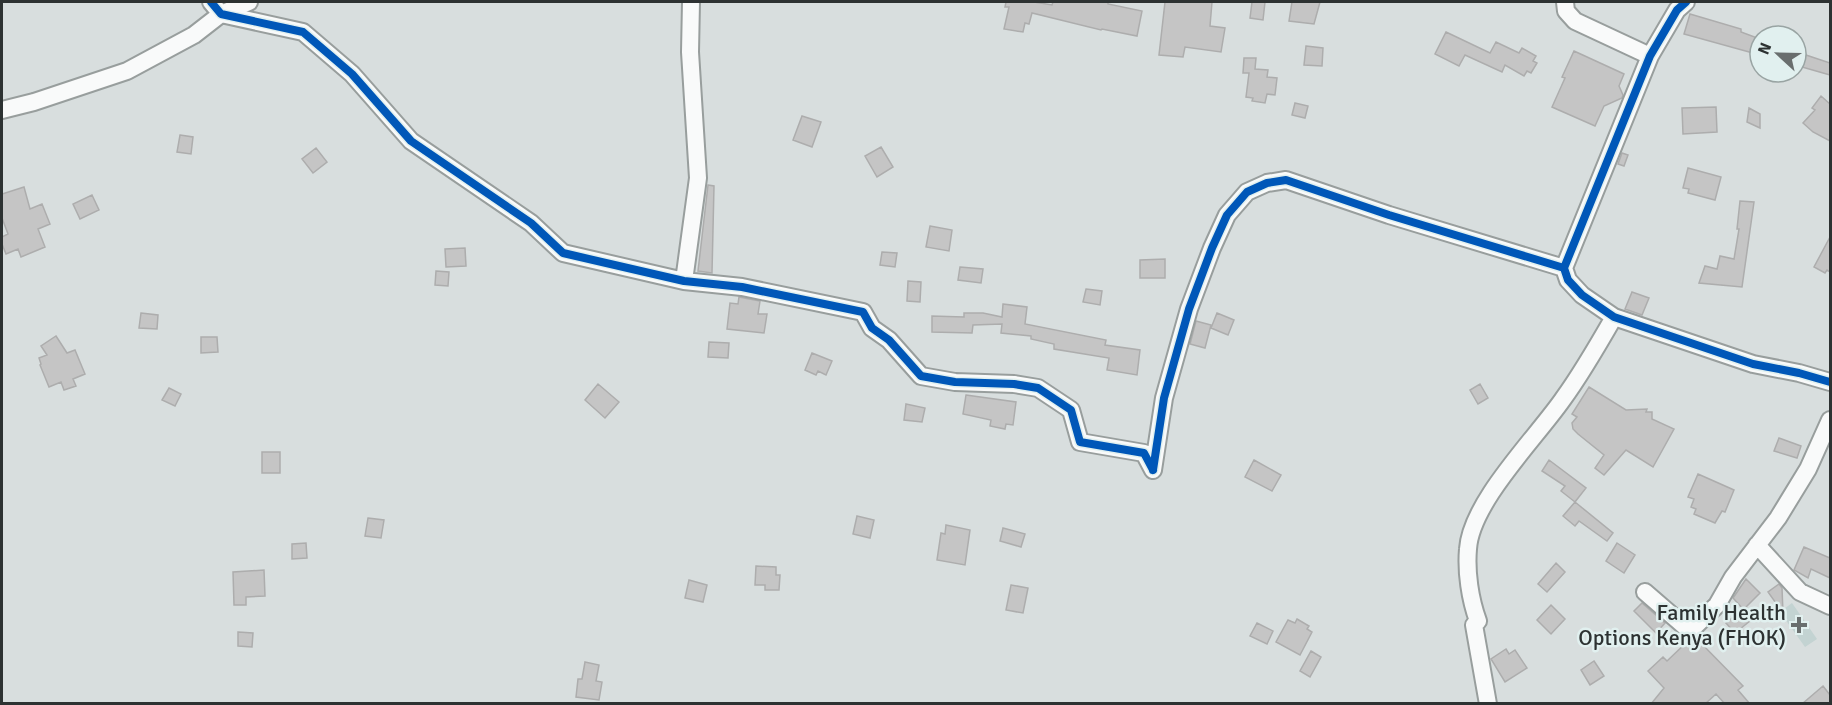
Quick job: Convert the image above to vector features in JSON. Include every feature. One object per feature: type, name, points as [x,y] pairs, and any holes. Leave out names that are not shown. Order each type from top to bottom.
[{"type":"street","points":[[2,110],[34,102],[127,70],[194,35],[216,8],[249,2]]},
{"type":"street","points":[[684,281],[698,178],[690,52],[691,2]]},
{"type":"street","points":[[1565,2],[1566,11],[1575,21],[1650,56]]},
{"type":"street","points":[[1686,2],[1677,10],[1650,56],[1564,268],[1568,280],[1582,295],[1614,317],[1753,364],[1830,382]]},
{"type":"street","points":[[216,8],[303,32],[352,74],[411,141],[531,223],[563,253],[684,281],[742,287],[863,312],[872,328],[889,340],[921,376],[955,382],[1014,384],[1038,388],[1071,410],[1080,442],[1144,453],[1153,470],[1164,398],[1189,309],[1227,214],[1247,192],[1267,183],[1286,180],[1389,215],[1564,268]]},
{"type":"street","points":[[1488,704],[1474,625],[1478,621],[1472,604],[1469,579],[1468,548],[1474,525],[1488,497],[1563,399],[1614,317]]},
{"type":"street","points":[[1645,592],[1690,631],[1717,605],[1733,577],[1778,518],[1808,469],[1830,420]]},
{"type":"street","points":[[1757,545],[1800,592],[1830,606]]},
{"type":"shaded area","name":"Family Health Options Kenya (FHOK)","points":[[1792,603],[1817,639],[1805,647],[1780,612]]},
{"type":"building","points":[[1006,2],[1034,2],[1052,5],[1053,2],[1108,2],[1108,4],[1142,11],[1137,36],[1101,30],[1032,13],[1029,24],[1025,23],[1023,32],[1004,29],[1009,7],[1005,7]]},
{"type":"building","points":[[1165,2],[1212,2],[1210,26],[1225,28],[1221,52],[1185,47],[1183,57],[1159,55]]},
{"type":"building","points":[[1252,2],[1265,2],[1263,20],[1250,18]]},
{"type":"building","points":[[1292,2],[1320,2],[1314,24],[1289,21]]},
{"type":"building","points":[[1690,14],[1741,29],[1741,32],[1748,35],[1748,52],[1684,34]]},
{"type":"building","points":[[1446,32],[1490,53],[1496,42],[1519,53],[1522,48],[1536,56],[1533,61],[1537,63],[1531,73],[1527,71],[1524,76],[1505,65],[1502,72],[1465,55],[1459,66],[1435,54]]},
{"type":"building","points":[[1306,46],[1323,48],[1322,66],[1304,65]]},
{"type":"building","points":[[1574,51],[1624,74],[1619,86],[1622,98],[1604,106],[1595,126],[1552,107]]},
{"type":"building","points":[[1808,56],[1830,63],[1830,75],[1808,69]]},
{"type":"building","points":[[1244,58],[1256,58],[1255,69],[1268,70],[1267,77],[1277,78],[1275,95],[1267,94],[1265,103],[1252,101],[1253,98],[1246,97],[1249,73],[1243,73]]},
{"type":"building","points":[[1821,96],[1830,104],[1830,141],[1813,132],[1803,123],[1815,110],[1812,108]]},
{"type":"building","points":[[1295,103],[1308,106],[1305,118],[1292,115]]},
{"type":"building","points":[[1716,107],[1717,132],[1683,134],[1682,108]]},
{"type":"building","points":[[1749,108],[1760,114],[1760,128],[1747,122]]},
{"type":"building","points":[[802,116],[821,122],[812,147],[793,140]]},
{"type":"building","points":[[180,135],[193,137],[191,154],[177,152]]},
{"type":"building","points":[[881,147],[893,167],[877,177],[865,156]]},
{"type":"building","points":[[316,148],[327,162],[313,173],[302,159]]},
{"type":"building","points":[[1622,153],[1628,155],[1624,166],[1618,164]]},
{"type":"building","points":[[1688,168],[1721,177],[1715,200],[1688,193],[1689,189],[1683,188]]},
{"type":"building","points":[[708,185],[714,186],[712,273],[698,271]]},
{"type":"building","points":[[24,187],[30,209],[42,204],[50,224],[38,229],[45,247],[21,257],[18,249],[6,254],[2,244],[2,237],[8,234],[2,218],[2,194]]},
{"type":"building","points":[[92,195],[99,210],[80,219],[73,204]]},
{"type":"building","points":[[1740,201],[1754,202],[1742,287],[1699,283],[1705,266],[1717,269],[1720,256],[1734,259],[1739,229],[1737,229]]},
{"type":"building","points":[[930,226],[952,230],[949,251],[926,247]]},
{"type":"building","points":[[1830,237],[1830,272],[1827,270],[1825,273],[1814,267]]},
{"type":"building","points":[[465,248],[466,266],[446,267],[445,249]]},
{"type":"building","points":[[882,252],[897,253],[895,267],[880,265]]},
{"type":"building","points":[[1165,259],[1165,278],[1140,278],[1140,260]]},
{"type":"building","points":[[960,267],[983,269],[981,283],[958,280]]},
{"type":"building","points":[[436,271],[449,272],[448,286],[435,285]]},
{"type":"building","points":[[908,281],[921,282],[920,302],[907,301]]},
{"type":"building","points":[[1086,289],[1102,291],[1100,305],[1083,302]]},
{"type":"building","points":[[1632,292],[1649,298],[1642,315],[1625,309]]},
{"type":"building","points":[[739,297],[760,301],[758,314],[767,314],[764,333],[727,329],[730,303],[738,304]]},
{"type":"building","points":[[1003,304],[1027,307],[1025,324],[1106,340],[1105,345],[1140,350],[1137,375],[1107,370],[1109,358],[1054,349],[1054,344],[1031,339],[1031,336],[1001,333],[1002,324],[973,325],[972,333],[932,332],[932,316],[964,317],[964,313],[983,313],[1002,317]]},
{"type":"building","points":[[141,313],[158,315],[157,329],[139,328]]},
{"type":"building","points":[[1217,313],[1234,320],[1228,335],[1211,328]]},
{"type":"building","points":[[1196,321],[1211,325],[1205,348],[1190,344]]},
{"type":"building","points":[[56,336],[67,353],[75,350],[85,374],[73,379],[76,386],[64,390],[61,382],[49,387],[40,365],[39,358],[47,355],[41,346]]},
{"type":"building","points":[[201,337],[217,337],[218,352],[201,353]]},
{"type":"building","points":[[709,342],[729,343],[728,358],[708,357]]},
{"type":"building","points":[[812,353],[832,361],[826,375],[818,371],[816,375],[805,370]]},
{"type":"building","points":[[598,384],[619,402],[605,418],[585,400]]},
{"type":"building","points":[[1480,384],[1488,398],[1478,404],[1470,390]]},
{"type":"building","points":[[1589,387],[1626,410],[1647,409],[1646,412],[1652,412],[1652,419],[1674,429],[1653,467],[1626,450],[1604,475],[1595,468],[1604,455],[1573,429],[1572,423],[1577,417],[1572,414]]},
{"type":"building","points":[[169,388],[181,394],[175,406],[162,400]]},
{"type":"building","points":[[966,395],[1016,402],[1013,425],[1006,424],[1005,429],[990,426],[991,420],[963,414]]},
{"type":"building","points":[[906,404],[925,408],[922,422],[904,420]]},
{"type":"building","points":[[1779,438],[1801,446],[1797,458],[1774,451]]},
{"type":"building","points":[[262,452],[280,452],[280,473],[262,473]]},
{"type":"building","points":[[1254,460],[1281,475],[1272,491],[1245,477]]},
{"type":"building","points":[[1549,460],[1586,488],[1575,502],[1561,491],[1565,486],[1542,471]]},
{"type":"building","points":[[1698,474],[1734,490],[1725,512],[1722,511],[1715,523],[1694,514],[1696,509],[1691,507],[1694,499],[1688,497]]},
{"type":"building","points":[[1575,502],[1613,533],[1607,541],[1579,521],[1575,526],[1563,516]]},
{"type":"building","points":[[857,516],[874,520],[870,538],[853,534]]},
{"type":"building","points":[[368,518],[384,520],[381,538],[365,536]]},
{"type":"building","points":[[946,525],[970,530],[965,565],[937,560],[941,533],[945,534]]},
{"type":"building","points":[[1003,528],[1025,534],[1021,547],[1000,541]]},
{"type":"building","points":[[306,543],[307,558],[292,559],[292,544]]},
{"type":"building","points":[[1617,543],[1635,555],[1624,573],[1606,561]]},
{"type":"building","points":[[1804,547],[1830,558],[1830,578],[1811,569],[1808,578],[1794,570]]},
{"type":"building","points":[[1556,563],[1565,572],[1547,592],[1538,584]]},
{"type":"building","points":[[756,566],[776,567],[776,575],[780,575],[779,590],[765,590],[765,585],[755,585]]},
{"type":"building","points":[[264,570],[265,596],[246,597],[246,605],[234,605],[233,572]]},
{"type":"building","points":[[1746,579],[1760,593],[1746,607],[1755,617],[1735,633],[1726,623],[1743,609],[1733,598]]},
{"type":"building","points":[[689,580],[707,585],[703,602],[685,598]]},
{"type":"building","points":[[1779,584],[1782,588],[1783,613],[1768,592]]},
{"type":"building","points":[[1011,585],[1028,588],[1023,613],[1006,610]]},
{"type":"building","points":[[1642,603],[1665,623],[1656,633],[1634,611]]},
{"type":"building","points":[[1551,605],[1565,619],[1551,634],[1537,620]]},
{"type":"building","points":[[1297,619],[1309,626],[1307,629],[1312,632],[1300,655],[1276,642],[1288,620],[1295,623]]},
{"type":"building","points":[[1257,623],[1273,631],[1267,644],[1250,636]]},
{"type":"building","points":[[238,632],[253,633],[252,647],[238,646]]},
{"type":"building","points":[[1697,639],[1743,686],[1738,690],[1750,704],[1725,704],[1716,694],[1705,704],[1651,704],[1664,688],[1648,671],[1663,657],[1667,661],[1688,641]]},
{"type":"building","points":[[1506,649],[1509,654],[1515,650],[1527,668],[1505,682],[1491,659]]},
{"type":"building","points":[[1311,651],[1321,657],[1310,677],[1300,671]]},
{"type":"building","points":[[1594,661],[1604,676],[1590,685],[1581,670]]},
{"type":"building","points":[[585,662],[599,665],[596,681],[602,682],[599,700],[576,697],[578,679],[582,679]]},
{"type":"building","points":[[1823,686],[1830,695],[1830,704],[1802,704]]},
{"type":"cycle path","points":[[211,2],[221,14],[303,32],[352,74],[411,141],[531,223],[563,253],[684,281],[742,287],[863,312],[872,328],[889,340],[921,376],[955,382],[1014,384],[1038,388],[1071,410],[1080,442],[1144,453],[1153,470]]},
{"type":"cycle path","points":[[1686,2],[1677,10],[1650,56],[1564,268],[1568,280],[1582,295],[1614,317],[1753,364],[1830,382]]},
{"type":"cycle path","points":[[1153,470],[1164,398],[1189,309],[1227,215],[1247,192],[1267,183],[1286,180],[1389,215],[1564,268]]},
{"type":"place","name":"Family Health Options Kenya (FHOK)","points":[[1799,625]]}]
